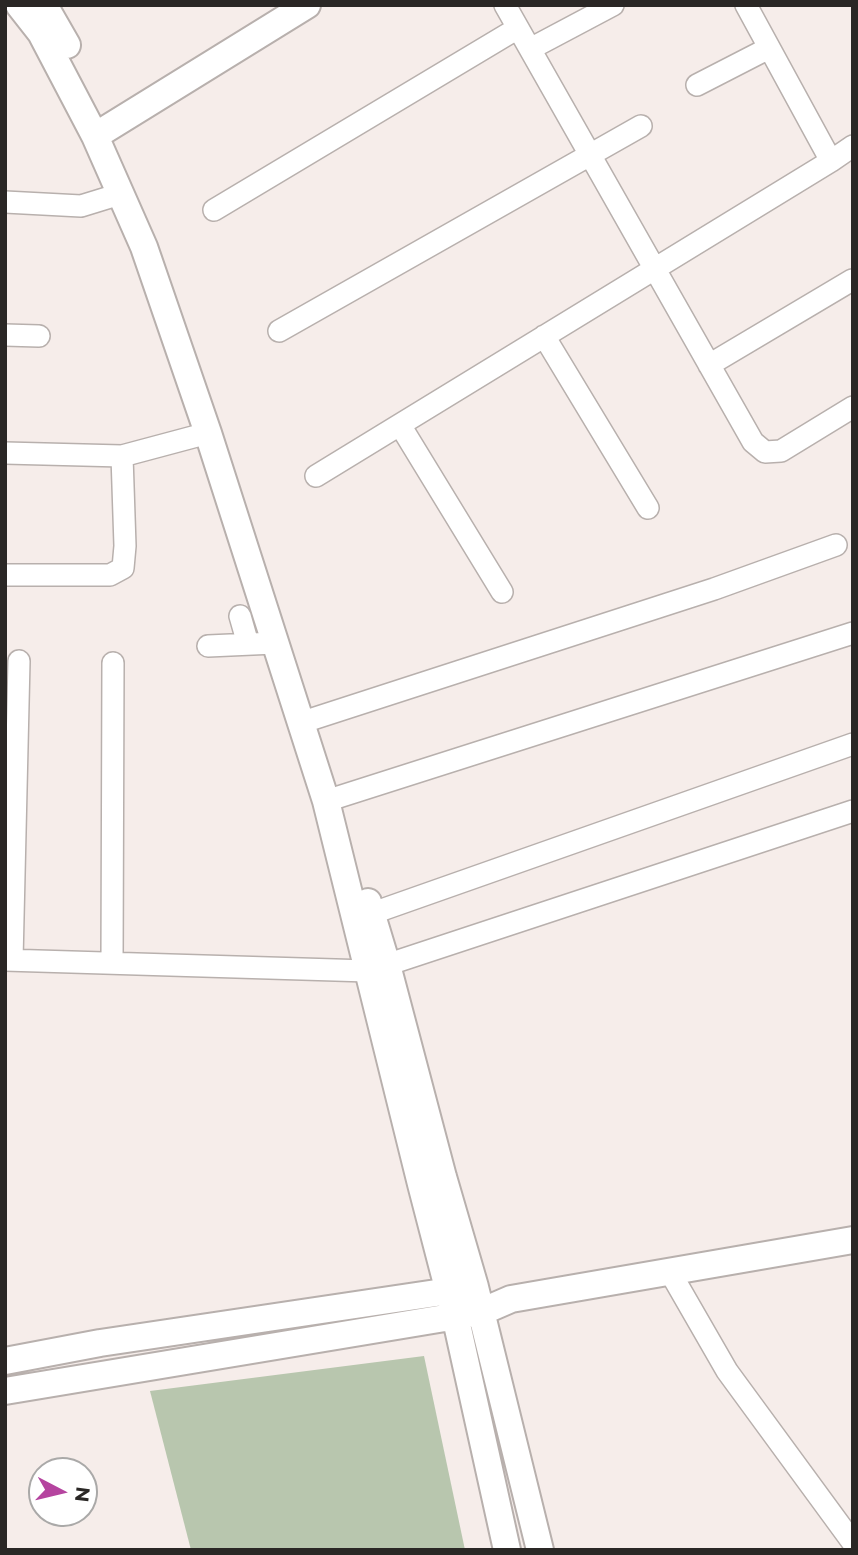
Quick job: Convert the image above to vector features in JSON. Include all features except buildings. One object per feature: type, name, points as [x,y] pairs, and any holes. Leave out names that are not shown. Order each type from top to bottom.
[{"type":"street","points":[[19,5],[41,33],[102,131],[120,194],[144,247],[195,379],[239,505],[333,799],[432,1181],[451,1303],[507,1550]]},
{"type":"street","points":[[44,5],[102,131],[158,239],[208,432],[239,505],[275,643],[308,720]]},
{"type":"street","points":[[102,131],[307,5]]},
{"type":"street","points":[[505,5],[753,442],[765,452],[781,451],[853,407]]},
{"type":"street","points":[[530,49],[613,5]]},
{"type":"street","points":[[746,5],[831,161]]},
{"type":"street","points":[[214,210],[518,28]]},
{"type":"street","points":[[697,85],[769,48]]},
{"type":"street","points":[[279,331],[640,126]]},
{"type":"street","points":[[316,476],[853,146]]},
{"type":"street","points":[[5,202],[82,206],[120,194]]},
{"type":"street","points":[[709,365],[852,280]]},
{"type":"street","points":[[5,335],[39,337]]},
{"type":"street","points":[[544,336],[648,508]]},
{"type":"street","points":[[400,425],[502,592]]},
{"type":"street","points":[[5,453],[122,456],[208,432]]},
{"type":"street","points":[[5,575],[110,575],[123,568],[125,546],[122,456]]},
{"type":"street","points":[[308,720],[700,593],[836,545]]},
{"type":"street","points":[[240,616],[248,644]]},
{"type":"street","points":[[333,799],[853,633]]},
{"type":"street","points":[[208,646],[275,643]]},
{"type":"street","points":[[19,661],[8,960],[377,968],[853,811]]},
{"type":"street","points":[[112,963],[113,663]]},
{"type":"street","points":[[363,917],[853,744]]},
{"type":"street","points":[[432,1181],[478,1299],[540,1550]]},
{"type":"street","points":[[5,1361],[100,1343],[478,1299],[511,1299],[853,1240]]},
{"type":"street","points":[[670,1272],[727,1371],[853,1543]]},
{"type":"street","points":[[5,1391],[451,1303]]},
{"type":"green space","points":[[424,1356],[465,1550],[191,1550],[150,1391]]}]
